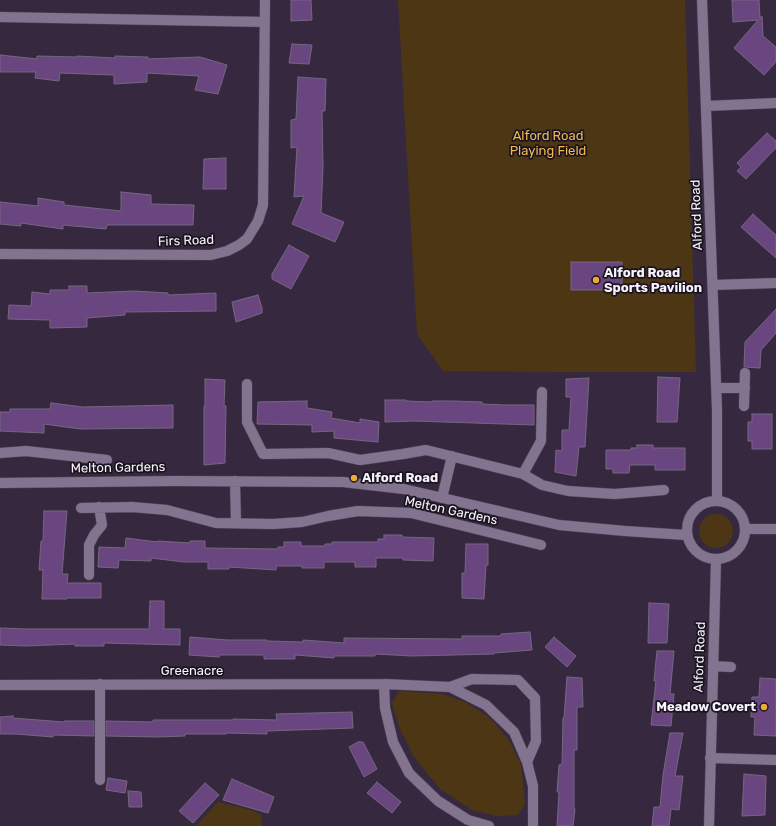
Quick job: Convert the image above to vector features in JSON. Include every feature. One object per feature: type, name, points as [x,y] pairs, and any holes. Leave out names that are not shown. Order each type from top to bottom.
[{"type":"street","name":"Firs Road","points":[[0,254],[211,255],[227,251],[247,239],[258,221],[262,205],[265,0]]},
{"type":"street","name":"Alford Road","points":[[702,0],[713,285],[717,500]]},
{"type":"street","points":[[0,17],[265,22]]},
{"type":"street","points":[[706,106],[776,103]]},
{"type":"street","points":[[713,285],[776,283]]},
{"type":"street","points":[[744,406],[745,373]]},
{"type":"street","points":[[247,384],[247,422],[263,454],[328,454],[360,460],[426,450],[523,474],[542,485],[568,491],[614,494],[664,490]]},
{"type":"street","points":[[716,388],[745,388]]},
{"type":"street","points":[[523,474],[541,441],[542,392]]},
{"type":"street","name":"Melton Gardens","points":[[0,453],[26,451],[107,460]]},
{"type":"street","name":"Melton Gardens","points":[[442,498],[452,456]]},
{"type":"street","points":[[235,481],[236,523]]},
{"type":"street","name":"Melton Gardens","points":[[0,483],[235,481],[343,482],[404,489],[559,525],[686,535]]},
{"type":"street","points":[[717,500],[731,504],[741,515],[746,529],[744,541],[737,551],[727,558],[716,560],[705,558],[696,553],[686,535],[687,522],[694,510],[704,503],[717,500]]},
{"type":"street","points":[[89,575],[90,545],[94,536],[102,525],[99,507]]},
{"type":"street","name":"Melton Gardens","points":[[81,508],[132,507],[167,510],[216,523],[273,524],[302,522],[358,511],[411,513],[541,545]]},
{"type":"street","points":[[746,529],[776,529]]},
{"type":"street","name":"Alford Road","points":[[709,826],[716,560]]},
{"type":"street","points":[[713,666],[731,667]]},
{"type":"street","name":"Greenacre","points":[[0,685],[384,684],[450,687],[472,679],[518,680],[535,698],[536,741],[527,762]]},
{"type":"street","points":[[100,684],[100,780]]},
{"type":"street","points":[[384,684],[385,708],[393,742],[409,773],[438,801],[468,820],[489,826]]},
{"type":"street","name":"Greenacre","points":[[450,687],[486,705],[514,732],[527,762],[532,786],[533,826]]},
{"type":"street","points":[[710,758],[776,760]]},
{"type":"green space","name":"Alford Road Playing Field","points":[[398,0],[685,0],[696,372],[443,371],[417,334]]},
{"type":"green space","points":[[719,514],[726,516],[731,521],[733,531],[731,541],[726,546],[713,548],[706,546],[701,541],[699,528],[701,521],[706,516]]},
{"type":"green space","points":[[399,691],[443,694],[467,703],[490,718],[508,739],[521,764],[525,805],[517,815],[496,816],[472,810],[440,789],[414,757],[399,727],[392,703]]},
{"type":"green space","points":[[218,802],[251,810],[261,815],[262,826],[196,826]]},
{"type":"building","points":[[291,0],[311,0],[312,20],[291,21]]},
{"type":"building","points":[[732,0],[759,0],[760,19],[762,16],[763,36],[776,47],[776,62],[764,75],[734,48],[758,20],[733,22]]},
{"type":"building","points":[[292,44],[312,45],[309,64],[289,63]]},
{"type":"building","points":[[0,55],[37,59],[37,56],[115,58],[115,56],[148,57],[148,59],[200,57],[227,65],[218,94],[195,90],[199,76],[147,73],[147,82],[114,84],[114,75],[60,73],[59,81],[35,78],[36,72],[0,72]]},
{"type":"building","points":[[298,77],[326,79],[325,111],[322,111],[323,166],[321,213],[344,222],[335,242],[292,224],[304,196],[294,197],[297,147],[291,148],[291,120],[296,119]]},
{"type":"building","points":[[767,133],[776,141],[776,148],[746,179],[737,171],[741,167],[737,163]]},
{"type":"building","points":[[226,158],[226,189],[203,189],[204,159]]},
{"type":"building","points":[[121,192],[151,195],[151,204],[194,205],[193,225],[107,225],[106,229],[63,225],[63,229],[21,223],[21,226],[0,224],[0,202],[38,206],[38,198],[64,202],[64,205],[121,211]]},
{"type":"building","points":[[753,214],[776,235],[776,258],[741,227]]},
{"type":"building","points":[[289,245],[309,256],[291,289],[272,279],[272,274]]},
{"type":"building","name":"Alford Road Sports Pavilion","points":[[571,262],[622,262],[622,290],[571,290]]},
{"type":"building","points":[[69,286],[87,286],[87,293],[134,291],[168,293],[168,295],[216,293],[216,311],[125,312],[125,315],[87,318],[87,327],[50,328],[50,320],[8,319],[9,305],[31,306],[32,292],[50,294],[50,290],[69,290]]},
{"type":"building","points":[[258,295],[262,313],[236,322],[232,302]]},
{"type":"building","points":[[776,309],[776,333],[761,350],[760,368],[744,367],[745,342]]},
{"type":"building","points":[[658,377],[680,378],[677,422],[657,422]]},
{"type":"building","points":[[589,378],[585,447],[579,447],[576,476],[555,472],[556,450],[562,451],[562,430],[569,430],[571,397],[566,397],[566,379]]},
{"type":"building","points":[[205,379],[225,380],[225,463],[204,465]]},
{"type":"building","points":[[385,400],[432,402],[453,401],[482,402],[482,404],[534,405],[534,425],[414,421],[385,422]]},
{"type":"building","points":[[307,401],[307,408],[332,412],[331,418],[360,423],[360,419],[379,422],[378,442],[334,438],[334,431],[312,432],[312,425],[257,424],[258,402]]},
{"type":"building","points":[[51,403],[83,407],[173,405],[173,428],[80,429],[44,424],[44,433],[0,431],[0,412],[10,412],[10,409],[50,409]]},
{"type":"building","points":[[752,414],[772,414],[772,449],[752,449],[752,441],[748,441],[748,422],[752,422]]},
{"type":"building","points":[[637,445],[653,445],[653,448],[685,448],[685,470],[655,470],[655,465],[630,465],[629,473],[613,473],[613,469],[606,469],[606,450],[631,450],[631,448],[637,448]]},
{"type":"building","points":[[44,511],[67,511],[62,574],[68,574],[67,583],[101,583],[101,598],[42,599],[43,570],[39,570],[41,541],[43,541]]},
{"type":"building","points":[[384,535],[434,538],[433,561],[403,560],[403,558],[376,558],[376,567],[355,567],[355,562],[324,562],[324,568],[276,566],[276,570],[229,567],[229,569],[208,569],[208,562],[184,562],[151,558],[151,561],[119,560],[118,568],[98,567],[99,547],[125,548],[126,538],[157,542],[190,543],[190,541],[205,541],[205,548],[278,549],[278,547],[284,547],[284,542],[301,542],[301,546],[325,546],[325,544],[332,544],[332,542],[378,542],[378,539],[384,539]]},
{"type":"building","points":[[466,544],[488,544],[488,565],[486,565],[484,599],[462,598],[462,573],[465,573]]},
{"type":"building","points":[[150,601],[164,601],[164,629],[180,629],[180,645],[104,643],[104,646],[75,646],[75,644],[26,646],[0,645],[0,628],[149,629]]},
{"type":"building","points":[[649,603],[669,604],[667,643],[648,643]]},
{"type":"building","points":[[530,632],[532,650],[494,654],[412,656],[375,654],[375,656],[334,656],[334,658],[295,655],[295,659],[264,659],[264,655],[220,655],[219,657],[189,655],[190,637],[227,640],[303,642],[303,640],[344,643],[344,638],[462,639],[462,636],[501,636],[501,634]]},
{"type":"building","points":[[554,637],[576,656],[567,667],[545,647]]},
{"type":"building","points":[[657,651],[674,651],[670,694],[674,694],[671,726],[651,725],[656,681],[654,681]]},
{"type":"building","points":[[567,677],[582,678],[583,707],[577,707],[577,750],[574,750],[575,809],[573,826],[557,826],[559,792],[557,792],[559,765],[562,764],[563,718]]},
{"type":"building","name":"Meadow Covert","points":[[760,678],[776,679],[776,736],[754,735],[755,717],[751,717],[752,697],[759,697]]},
{"type":"building","points":[[352,712],[353,728],[267,731],[267,734],[185,734],[185,736],[157,737],[106,736],[106,721],[153,722],[153,720],[277,720],[276,714]]},
{"type":"building","points":[[13,716],[13,718],[64,722],[94,721],[94,736],[54,735],[53,737],[0,734],[0,717]]},
{"type":"building","points":[[670,733],[683,733],[675,776],[683,776],[679,810],[671,809],[669,826],[652,826],[654,807],[660,807],[663,775]]},
{"type":"building","points":[[358,742],[363,742],[377,769],[364,777],[349,747]]},
{"type":"building","points":[[744,774],[766,776],[765,815],[742,816]]},
{"type":"building","points":[[108,778],[127,781],[125,793],[106,790]]},
{"type":"building","points":[[232,779],[274,797],[268,813],[223,800]]},
{"type":"building","points":[[377,782],[401,802],[392,813],[367,793]]},
{"type":"building","points":[[205,783],[219,795],[193,823],[179,811]]},
{"type":"building","points":[[128,791],[141,792],[142,807],[129,807]]},
{"type":"place","name":"Alford Road Sports Pavilion","points":[[596,280]]},
{"type":"place","name":"Alford Road","points":[[354,478]]},
{"type":"place","name":"Meadow Covert","points":[[764,707]]}]
